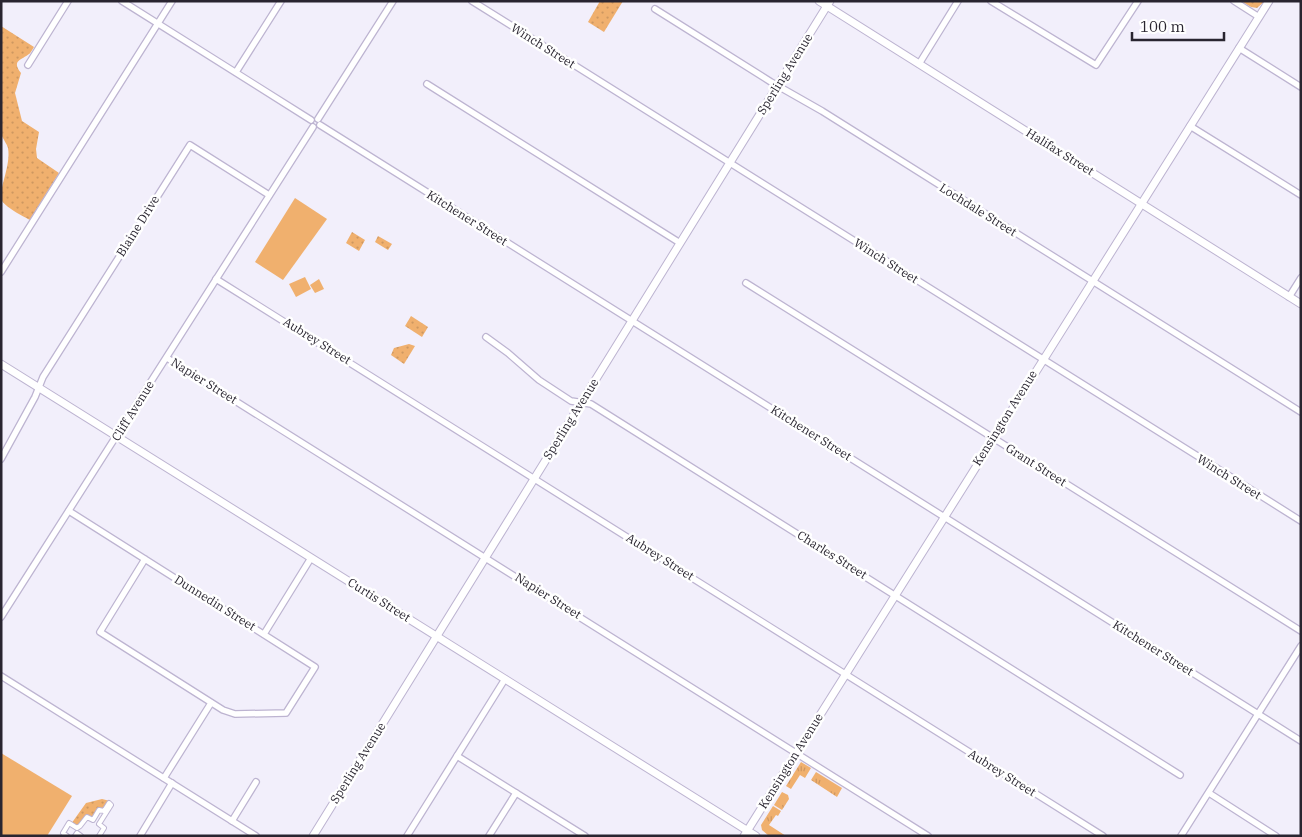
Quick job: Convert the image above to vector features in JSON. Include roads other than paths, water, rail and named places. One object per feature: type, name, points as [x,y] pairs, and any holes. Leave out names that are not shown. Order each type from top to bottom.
[{"type":"street","points":[[28,65],[68,1]]},
{"type":"street","name":"Kitchener Street","points":[[122,1],[1301,741]]},
{"type":"street","points":[[1,272],[172,1]]},
{"type":"street","points":[[236,72],[281,1]]},
{"type":"street","points":[[316,122],[393,1]]},
{"type":"street","name":"Winch Street","points":[[472,1],[1301,521]]},
{"type":"street","name":"Halifax Street","points":[[819,1],[828,4],[919,64],[1301,304]]},
{"type":"street","points":[[919,64],[958,1]]},
{"type":"street","points":[[991,1],[1096,65],[1138,1]]},
{"type":"street","points":[[1234,1],[1259,17]]},
{"type":"street","name":"Kensington Avenue","points":[[745,833],[1269,1]]},
{"type":"street","name":"Sperling Avenue","points":[[312,836],[828,4]]},
{"type":"street","name":"Lochdale Street","points":[[655,9],[777,86],[837,120],[1301,412]]},
{"type":"street","points":[[1239,48],[1301,87]]},
{"type":"street","points":[[427,84],[680,243]]},
{"type":"street","name":"Cliff Avenue","points":[[1,617],[313,128],[310,123],[316,122]]},
{"type":"street","points":[[1190,126],[1301,195]]},
{"type":"street","name":"Blaine Drive","points":[[39,388],[43,377],[190,145],[269,195]]},
{"type":"street","points":[[1289,297],[1301,278]]},
{"type":"street","name":"Aubrey Street","points":[[216,279],[1103,836]]},
{"type":"street","name":"Grant Street","points":[[746,283],[1301,632]]},
{"type":"street","name":"Charles Street","points":[[486,337],[514,357],[540,380],[571,401],[591,404],[1180,775]]},
{"type":"street","name":"Napier Street","points":[[167,358],[928,836]]},
{"type":"street","name":"Curtis Street","points":[[1,364],[505,679],[745,833],[756,836]]},
{"type":"street","points":[[1,459],[39,388]]},
{"type":"street","name":"Dunnedin Street","points":[[69,511],[315,667],[286,713],[235,714],[211,703]]},
{"type":"street","points":[[264,634],[311,558]]},
{"type":"street","points":[[145,559],[100,632],[211,703],[164,778]]},
{"type":"street","points":[[1181,836],[1301,646]]},
{"type":"street","points":[[1,676],[256,836]]},
{"type":"street","points":[[407,836],[505,679]]},
{"type":"street","points":[[457,756],[585,836]]},
{"type":"street","points":[[232,821],[256,782]]},
{"type":"street","points":[[140,836],[172,783]]},
{"type":"street","points":[[489,836],[516,793]]},
{"type":"street","points":[[1208,793],[1276,836]]},
{"type":"street","points":[[67,836],[63,833],[70,823],[77,828],[87,817],[93,820],[99,810],[104,811],[108,803],[111,805],[99,824],[104,828],[100,836]]},
{"type":"street","points":[[75,836],[77,833],[81,836]]}]
